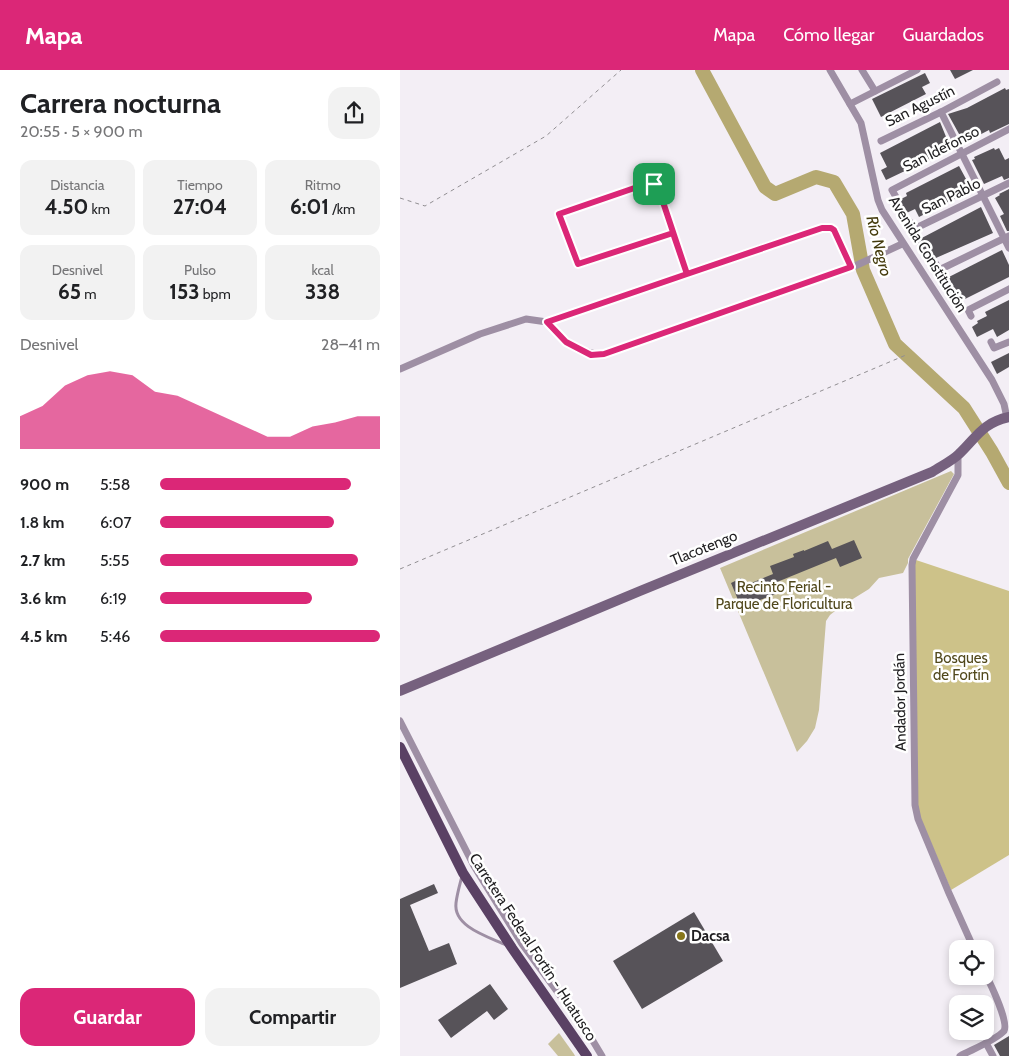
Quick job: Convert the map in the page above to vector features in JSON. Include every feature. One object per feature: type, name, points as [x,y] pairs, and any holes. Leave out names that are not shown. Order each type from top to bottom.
[{"type":"main road","name":"Carretera Federal Fortín - Huatusco","points":[[400,746],[463,873],[512,948],[587,1056]]},
{"type":"street","name":"Avenida Constitución","points":[[830,70],[861,123],[878,200],[902,244],[992,380],[1008,417]]},
{"type":"street","points":[[862,70],[874,91]]},
{"type":"street","points":[[850,104],[917,70]]},
{"type":"street","name":"San Agustín","points":[[881,141],[997,82]]},
{"type":"street","points":[[941,112],[983,196],[1007,237],[1009,248]]},
{"type":"street","name":"San Idefonso","points":[[896,197],[892,190],[1009,129]]},
{"type":"street","points":[[673,233],[578,264],[559,214],[649,183],[658,187],[687,274]]},
{"type":"street","name":"San Pablo","points":[[910,222],[914,230],[1009,183]]},
{"type":"street","points":[[400,369],[480,334],[526,319],[547,322],[822,228],[834,230],[853,267]]},
{"type":"street","points":[[936,264],[939,270],[1007,237]]},
{"type":"street","points":[[547,322],[566,342],[591,355],[604,354],[853,267],[902,244]]},
{"type":"street","points":[[971,316],[968,310],[1009,288]]},
{"type":"street","points":[[991,342],[994,348],[1009,342]]},
{"type":"street","name":"Tlacotengo","points":[[400,690],[932,472],[958,455],[983,428],[1008,417]]},
{"type":"street","name":"Andador Jordán","points":[[958,455],[958,475],[912,564],[915,805],[918,819],[970,940]]},
{"type":"street","points":[[400,721],[474,866],[522,944],[590,1036],[602,1056]]},
{"type":"street","points":[[960,1056],[986,1043],[1005,1030],[1007,1025],[1004,1015],[990,985]]},
{"type":"street","points":[[986,1043],[993,1056]]},
{"type":"lane","points":[[463,873],[455,904],[458,915],[466,926],[512,948]]},
{"type":"path","points":[[400,198],[425,206],[460,187],[546,136],[621,70]]},
{"type":"path","points":[[400,569],[906,355]]},
{"type":"green space","name":"Recinto Ferial - Parque de Floricultura","points":[[951,471],[954,474],[908,559],[903,573],[879,578],[869,589],[840,607],[826,621],[819,710],[815,728],[797,752],[720,568]]},
{"type":"green space","name":"Bosques de Fortín","points":[[913,559],[1009,591],[1009,855],[951,890],[915,805]]},
{"type":"green space","points":[[559,1033],[575,1056],[558,1056],[548,1044]]},
{"type":"building","points":[[950,70],[973,70],[955,79]]},
{"type":"building","points":[[925,73],[930,83],[922,87],[926,94],[881,117],[872,99]]},
{"type":"building","points":[[1005,88],[1006,90],[1009,89],[1009,124],[990,133],[989,130],[964,143],[948,114],[967,108]]},
{"type":"building","points":[[940,122],[951,149],[886,180],[881,170],[887,167],[880,153]]},
{"type":"building","points":[[994,148],[995,150],[999,148],[1005,160],[1009,158],[1009,178],[1004,180],[1002,176],[984,184],[972,160],[975,159],[974,157]]},
{"type":"building","points":[[959,166],[972,190],[919,217],[915,209],[898,217],[891,204],[907,196],[906,193]]},
{"type":"building","points":[[1009,189],[1009,231],[1007,231],[1000,216],[1004,214],[995,198]]},
{"type":"building","points":[[981,207],[993,233],[929,261],[924,250],[921,251],[916,241]]},
{"type":"building","points":[[1002,250],[1009,265],[1009,277],[955,304],[943,280]]},
{"type":"building","points":[[1009,300],[1009,330],[997,337],[993,329],[977,337],[972,327],[978,323],[977,321],[987,316],[985,312]]},
{"type":"building","points":[[1009,353],[1009,367],[997,374],[991,362]]},
{"type":"building","points":[[854,540],[862,558],[840,567],[836,558],[777,582],[781,592],[741,607],[731,583],[741,578],[744,586],[773,574],[770,566],[794,557],[793,554],[828,541],[832,549]]},
{"type":"building","points":[[434,884],[438,893],[410,905],[429,951],[449,943],[457,964],[400,988],[400,899]]},
{"type":"building","name":"Dacsa","points":[[694,912],[723,961],[642,1009],[613,961]]},
{"type":"building","points":[[490,984],[508,1009],[494,1020],[487,1011],[451,1038],[438,1020]]},
{"type":"building","points":[[1009,1036],[1009,1056],[1000,1056],[994,1045]]},
{"type":"waterway","name":"Río Negro","points":[[702,70],[765,187],[775,194],[816,177],[834,182],[853,214],[863,270],[895,344],[964,408],[1009,483]]},
{"type":"place","name":"Dacsa","points":[[681,936]]},
{"type":"route","points":[[654,184],[649,183],[559,214],[578,264],[673,233],[687,274],[822,228],[831,228],[834,230],[851,267],[604,354],[591,355],[566,342],[547,322],[687,274],[658,187],[654,184]]}]
